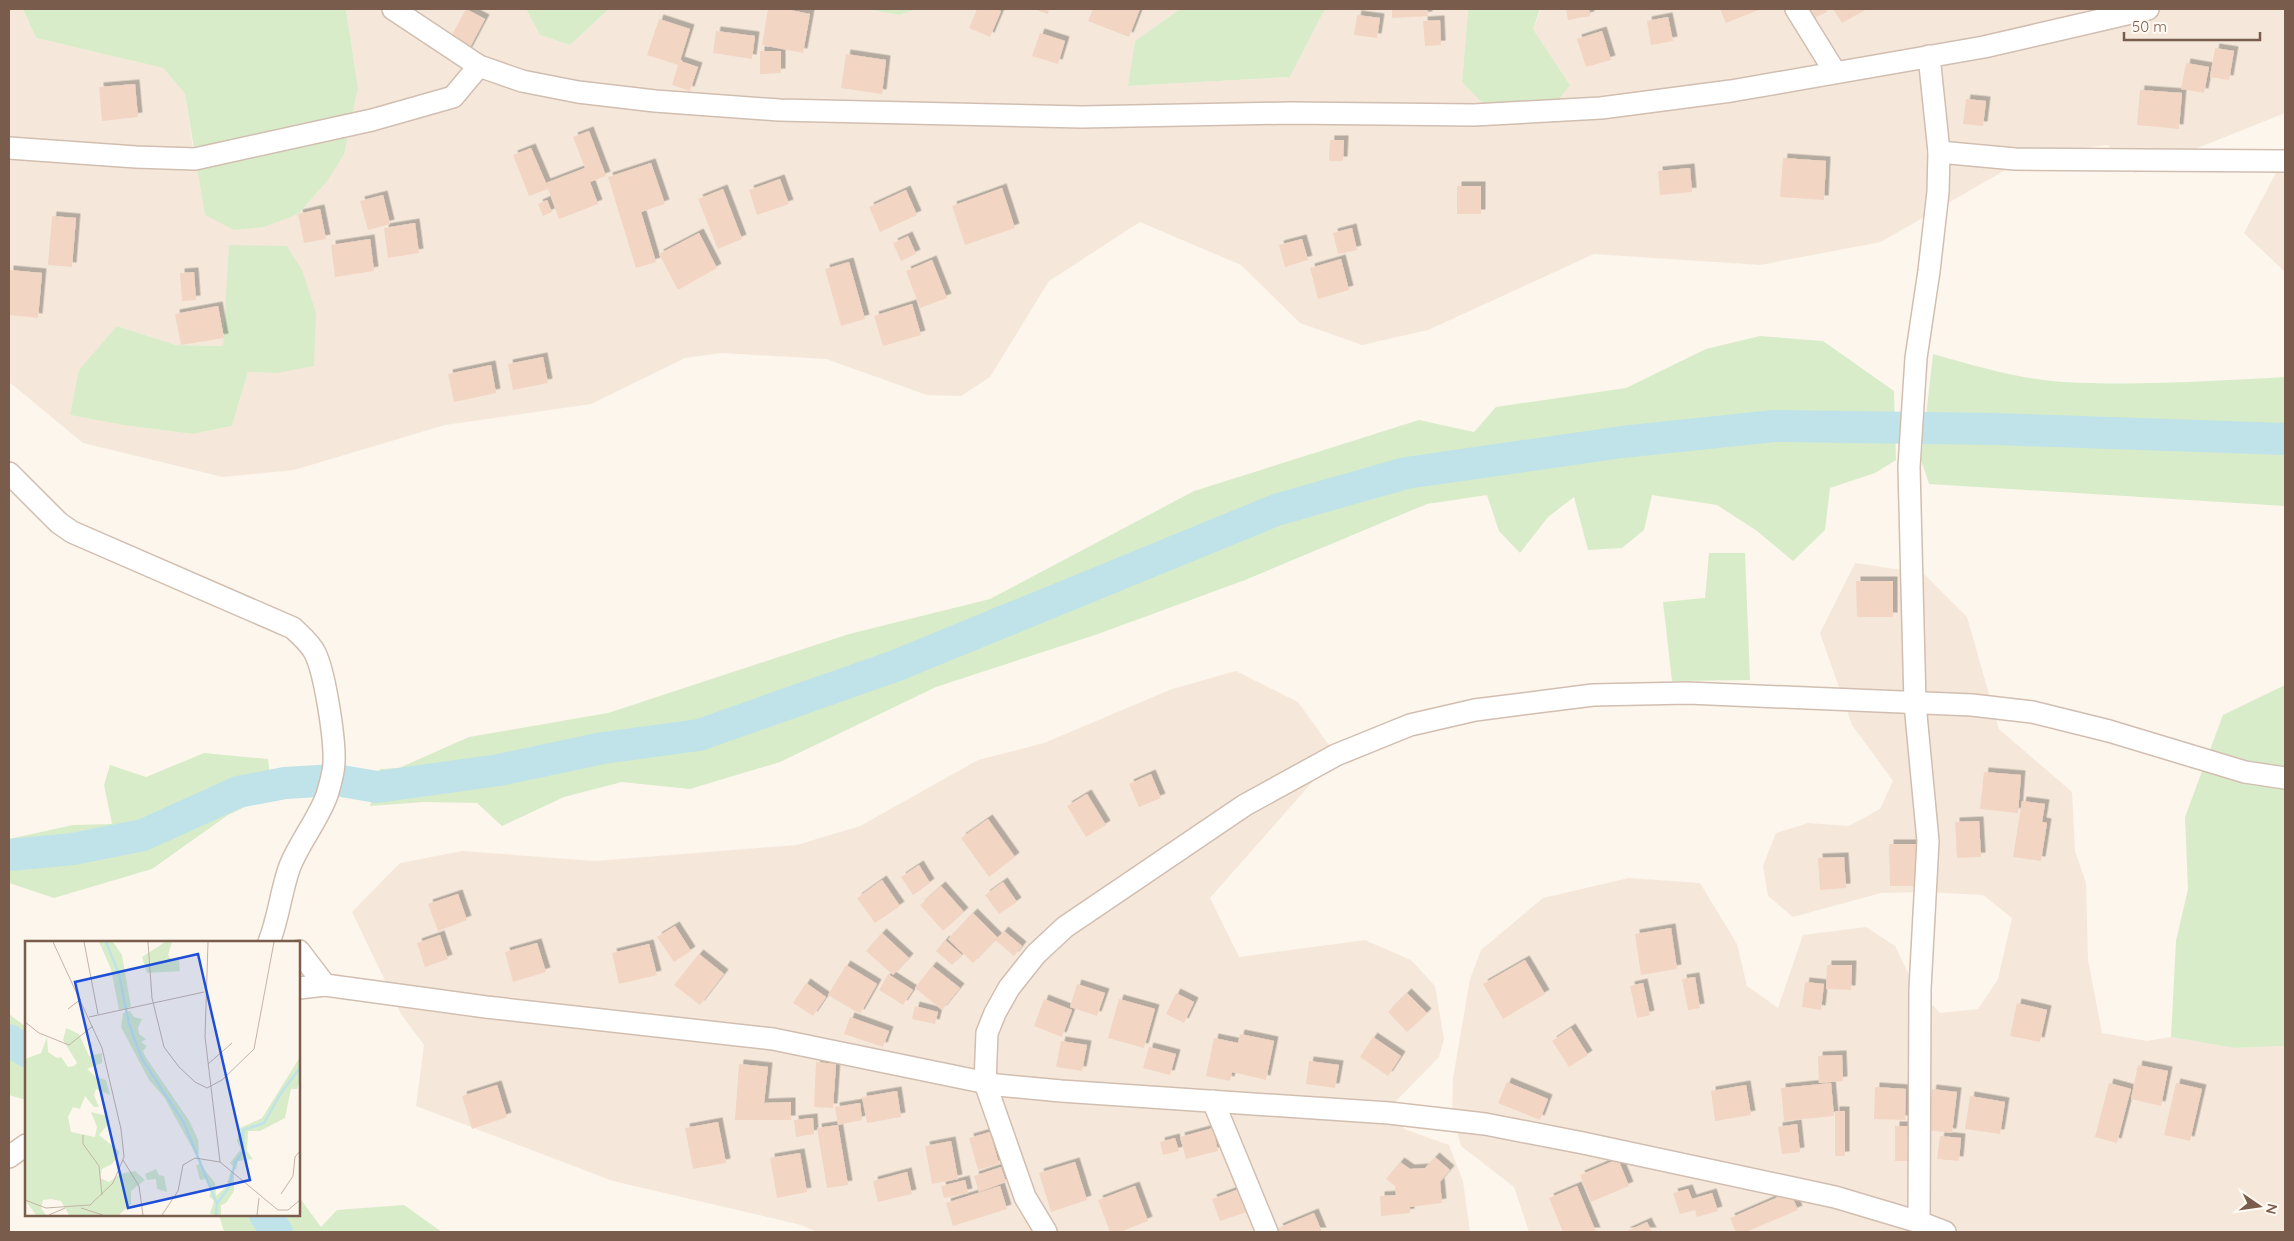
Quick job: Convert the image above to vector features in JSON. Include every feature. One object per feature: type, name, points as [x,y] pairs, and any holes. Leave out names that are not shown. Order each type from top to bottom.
[{"type":"street","points":[[393,9],[479,66],[522,81],[578,92],[655,101],[788,111],[1082,117],[1290,113],[1474,115],[1601,108],[1731,92],[1984,47],[2123,11],[2148,9]]},
{"type":"street","points":[[1796,9],[1835,72]]},
{"type":"street","points":[[1919,1222],[1920,989],[1928,841],[1915,704],[1909,467],[1916,358],[1938,192],[1939,152],[1930,56]]},
{"type":"street","points":[[9,148],[116,156],[195,159],[372,120],[453,97],[479,66]]},
{"type":"street","points":[[1939,152],[2015,159],[2285,161]]},
{"type":"street","points":[[9,472],[59,523],[72,532],[293,628],[309,644],[316,655],[326,697],[334,761],[327,794],[315,822],[295,854],[289,868],[277,923],[269,941]]},
{"type":"street","points":[[1046,1232],[1025,1197],[985,1083],[987,1033],[995,1013],[1009,988],[1036,954],[1065,927],[1245,805],[1336,755],[1410,725],[1475,710],[1593,695],[1688,693],[1972,706],[2032,712],[2108,730],[2245,772],[2285,778]]},
{"type":"street","points":[[277,923],[291,941]]},
{"type":"street","points":[[300,952],[325,985]]},
{"type":"street","points":[[300,988],[325,985],[486,1007],[773,1038],[985,1083],[1061,1091],[1389,1113],[1484,1124],[1583,1143],[1835,1197],[1919,1222],[1945,1232]]},
{"type":"street","points":[[1213,1101],[1266,1232]]},
{"type":"street","points":[[9,1157],[25,1146]]},
{"type":"shaded area","points":[[9,9],[23,9],[36,38],[163,68],[185,94],[195,159],[358,88],[346,9],[526,9],[540,35],[570,45],[609,9],[865,9],[899,15],[917,9],[1180,9],[1135,41],[1129,86],[1290,77],[1325,9],[1468,9],[1462,82],[1479,100],[1496,110],[1570,85],[1533,29],[1541,9],[2285,9],[2285,113],[2135,173],[2108,145],[2033,154],[1881,242],[1760,265],[1594,254],[1428,330],[1362,345],[1300,323],[1241,265],[1140,222],[1049,281],[990,377],[961,396],[927,395],[826,359],[722,353],[685,358],[591,404],[445,425],[294,470],[223,477],[83,443],[9,382]],"holes":[[[226,323],[277,373],[248,372],[232,426],[192,434],[123,425],[71,415],[117,326],[176,345],[223,346]]]},
{"type":"shaded area","points":[[2285,156],[2285,272],[2244,233]]},
{"type":"shaded area","points":[[1855,563],[1923,573],[1967,617],[1999,729],[2072,792],[2075,851],[2086,883],[2088,960],[2102,1033],[2147,1041],[2171,1037],[2234,1048],[2285,1046],[2285,1232],[1529,1232],[1514,1187],[1461,1146],[1452,1114],[1453,1078],[1470,979],[1481,950],[1543,898],[1629,878],[1700,883],[1737,944],[1747,986],[1778,1008],[1803,935],[1866,927],[1895,946],[1914,985],[1940,1013],[1978,1009],[1998,979],[2012,918],[1983,895],[1926,892],[1881,893],[1793,917],[1768,896],[1763,866],[1776,833],[1808,823],[1849,826],[1880,809],[1893,781],[1852,725],[1820,633]]},
{"type":"shaded area","points":[[1236,671],[1298,702],[1336,755],[1210,898],[1239,957],[1365,940],[1411,960],[1435,986],[1444,1039],[1439,1057],[1395,1102],[1404,1129],[1449,1145],[1463,1181],[1470,1232],[818,1232],[801,1225],[613,1181],[416,1106],[424,1045],[401,1014],[352,912],[400,863],[462,851],[595,861],[797,845],[860,826],[978,760],[1044,743],[1172,689]]},
{"type":"green space","points":[[23,9],[346,9],[358,88],[344,154],[328,180],[298,214],[264,227],[234,230],[205,215],[185,94],[163,68],[36,38]]},
{"type":"green space","points":[[526,9],[609,9],[570,45],[540,35]]},
{"type":"green space","points":[[865,9],[917,9],[899,15]]},
{"type":"green space","points":[[1180,9],[1325,9],[1290,77],[1128,86],[1135,41]]},
{"type":"green space","points":[[1468,9],[1540,9],[1533,29],[1570,85],[1559,99],[1543,107],[1496,110],[1479,100],[1462,82]]},
{"type":"green space","points":[[229,245],[287,246],[302,270],[316,313],[314,366],[277,373],[248,372],[232,426],[192,434],[123,425],[70,415],[79,370],[117,326],[176,345],[223,346]]},
{"type":"green space","points":[[1760,336],[1823,341],[1894,391],[1896,460],[1875,473],[1830,488],[1825,530],[1793,561],[1757,531],[1717,505],[1652,495],[1644,530],[1622,548],[1588,550],[1574,497],[1548,517],[1520,553],[1499,531],[1487,495],[1427,504],[1245,580],[1098,634],[936,687],[780,762],[690,789],[622,782],[564,797],[502,826],[477,803],[424,802],[370,806],[380,769],[399,768],[469,737],[608,713],[849,634],[990,599],[1194,491],[1419,420],[1474,432],[1496,407],[1626,388],[1706,349]]},
{"type":"green space","points":[[1933,354],[2014,375],[2063,382],[2147,383],[2285,377],[2285,506],[1929,484],[1921,460]]},
{"type":"green space","points":[[1709,553],[1745,553],[1750,680],[1672,681],[1663,602],[1705,598]]},
{"type":"green space","points":[[2285,685],[2285,1046],[2234,1048],[2171,1037],[2176,941],[2188,889],[2185,817],[2223,715]]},
{"type":"green space","points":[[204,753],[268,759],[272,794],[228,815],[152,869],[54,898],[9,883],[9,839],[73,825],[112,824],[104,785],[110,765],[146,777]]},
{"type":"green space","points":[[9,1014],[25,1026],[25,1100],[9,1095]]},
{"type":"green space","points":[[300,1198],[321,1227],[337,1210],[404,1205],[442,1232],[224,1232],[219,1216],[300,1216]]},
{"type":"building","points":[[466,9],[485,19],[467,53],[448,42]]},
{"type":"building","points":[[768,9],[785,9],[810,14],[803,53],[762,45]]},
{"type":"building","points":[[977,9],[1001,11],[990,37],[969,28]]},
{"type":"building","points":[[1033,9],[1049,9],[1048,14]]},
{"type":"building","points":[[1093,9],[1140,9],[1129,37],[1088,21]]},
{"type":"building","points":[[1392,9],[1427,9],[1428,16],[1392,18]]},
{"type":"building","points":[[1566,9],[1589,9],[1590,16],[1568,20]]},
{"type":"building","points":[[1720,9],[1761,9],[1726,23]]},
{"type":"building","points":[[1809,9],[1826,9],[1827,12],[1814,18]]},
{"type":"building","points":[[1833,9],[1867,9],[1842,23]]},
{"type":"building","points":[[1357,15],[1380,18],[1377,38],[1354,35]]},
{"type":"building","points":[[1668,17],[1673,41],[1651,45],[1647,21]]},
{"type":"building","points":[[659,19],[690,29],[680,61],[698,67],[690,91],[672,85],[678,65],[647,55]]},
{"type":"building","points":[[1440,20],[1441,45],[1425,46],[1423,21]]},
{"type":"building","points":[[716,31],[755,36],[752,59],[713,53]]},
{"type":"building","points":[[1602,31],[1611,60],[1586,67],[1577,39]]},
{"type":"building","points":[[1040,33],[1065,41],[1058,64],[1032,56]]},
{"type":"building","points":[[2215,48],[2234,51],[2229,80],[2210,77]]},
{"type":"building","points":[[760,51],[781,51],[781,73],[760,74]]},
{"type":"building","points":[[846,54],[886,60],[882,94],[841,88]]},
{"type":"building","points":[[2186,63],[2209,67],[2204,93],[2181,89]]},
{"type":"building","points":[[135,84],[138,117],[102,121],[99,87]]},
{"type":"building","points":[[2140,90],[2182,93],[2179,129],[2137,125]]},
{"type":"building","points":[[1966,99],[1986,101],[1983,126],[1963,124]]},
{"type":"building","points":[[589,131],[606,176],[590,182],[598,204],[559,219],[548,189],[529,196],[513,155],[531,148],[546,183],[585,168],[573,137]]},
{"type":"building","points":[[1330,140],[1344,140],[1343,161],[1329,161]]},
{"type":"building","points":[[1783,158],[1826,161],[1824,200],[1780,197]]},
{"type":"building","points":[[651,163],[665,204],[641,212],[656,262],[636,268],[608,177]]},
{"type":"building","points":[[1690,168],[1692,192],[1660,195],[1658,171]]},
{"type":"building","points":[[780,179],[789,204],[757,215],[749,190]]},
{"type":"building","points":[[1457,186],[1481,186],[1481,214],[1457,214]]},
{"type":"building","points":[[1002,188],[1015,228],[965,245],[952,206]]},
{"type":"building","points":[[723,189],[742,239],[718,249],[698,199]]},
{"type":"building","points":[[906,190],[917,215],[880,232],[869,207]]},
{"type":"building","points":[[383,195],[390,224],[368,230],[360,201]]},
{"type":"building","points":[[547,200],[552,212],[543,216],[538,204]]},
{"type":"building","points":[[320,209],[326,239],[304,243],[298,214]]},
{"type":"building","points":[[52,216],[76,218],[72,267],[48,265]]},
{"type":"building","points":[[415,223],[419,253],[388,258],[384,228]]},
{"type":"building","points":[[1352,228],[1357,250],[1338,254],[1333,233]]},
{"type":"building","points":[[699,233],[717,268],[678,290],[659,254]]},
{"type":"building","points":[[908,236],[916,254],[901,261],[893,243]]},
{"type":"building","points":[[370,239],[374,271],[335,277],[331,245]]},
{"type":"building","points":[[1302,239],[1308,260],[1285,267],[1279,245]]},
{"type":"building","points":[[1341,259],[1349,290],[1318,299],[1310,268]]},
{"type":"building","points":[[932,260],[947,298],[920,308],[906,271]]},
{"type":"building","points":[[849,262],[865,319],[841,326],[825,269]]},
{"type":"building","points":[[9,270],[42,273],[38,318],[9,315]]},
{"type":"building","points":[[194,272],[196,300],[182,301],[180,273]]},
{"type":"building","points":[[912,304],[921,335],[883,346],[874,316]]},
{"type":"building","points":[[218,306],[224,338],[181,345],[175,314]]},
{"type":"building","points":[[543,357],[548,383],[513,390],[508,364]]},
{"type":"building","points":[[491,365],[496,393],[454,402],[448,374]]},
{"type":"building","points":[[1856,581],[1893,581],[1893,617],[1857,617]]},
{"type":"building","points":[[1984,772],[2021,775],[2018,813],[1980,809]]},
{"type":"building","points":[[1151,774],[1161,798],[1139,807],[1129,784]]},
{"type":"building","points":[[1087,794],[1106,825],[1086,837],[1067,806]]},
{"type":"building","points":[[2022,801],[2045,804],[2042,822],[2047,823],[2041,861],[2013,857]]},
{"type":"building","points":[[988,819],[1015,857],[989,877],[961,838]]},
{"type":"building","points":[[1979,821],[1981,857],[1957,858],[1955,822]]},
{"type":"building","points":[[1889,844],[1918,844],[1918,886],[1890,886]]},
{"type":"building","points":[[1844,857],[1846,888],[1820,890],[1818,858]]},
{"type":"building","points":[[919,865],[930,883],[913,895],[901,877]]},
{"type":"building","points":[[882,880],[900,906],[875,923],[857,898]]},
{"type":"building","points":[[1003,882],[1017,902],[999,914],[985,895]]},
{"type":"building","points":[[941,886],[964,912],[943,931],[920,905]]},
{"type":"building","points":[[458,894],[467,920],[438,931],[428,904]]},
{"type":"building","points":[[973,913],[998,938],[1004,931],[1022,946],[1014,956],[995,940],[973,963],[948,939]]},
{"type":"building","points":[[675,926],[691,951],[674,962],[657,937]]},
{"type":"building","points":[[1671,928],[1677,969],[1641,975],[1635,934]]},
{"type":"building","points":[[882,933],[909,958],[893,975],[866,951]]},
{"type":"building","points":[[440,935],[448,959],[425,967],[417,943]]},
{"type":"building","points":[[945,940],[962,955],[952,965],[936,951]]},
{"type":"building","points":[[537,943],[546,972],[513,982],[505,952]]},
{"type":"building","points":[[649,944],[657,975],[619,984],[612,953]]},
{"type":"building","points":[[699,954],[724,974],[700,1005],[674,985]]},
{"type":"building","points":[[1525,960],[1545,994],[1503,1019],[1483,984]]},
{"type":"building","points":[[846,965],[877,984],[860,1014],[828,995]]},
{"type":"building","points":[[1827,965],[1852,965],[1851,990],[1826,989]]},
{"type":"building","points":[[932,966],[960,988],[942,1010],[915,988]]},
{"type":"building","points":[[888,974],[913,990],[903,1005],[879,990]]},
{"type":"building","points":[[1695,977],[1700,1008],[1688,1010],[1682,979]]},
{"type":"building","points":[[1805,982],[1824,984],[1821,1010],[1802,1007]]},
{"type":"building","points":[[806,983],[826,997],[813,1016],[793,1003]]},
{"type":"building","points":[[1643,983],[1650,1015],[1637,1018],[1630,986]]},
{"type":"building","points":[[1077,984],[1105,993],[1097,1016],[1070,1007]]},
{"type":"building","points":[[1176,993],[1194,1002],[1184,1023],[1166,1014]]},
{"type":"building","points":[[1407,993],[1427,1013],[1407,1032],[1388,1012]]},
{"type":"building","points":[[1044,999],[1072,1010],[1062,1037],[1034,1026]]},
{"type":"building","points":[[1119,999],[1155,1009],[1144,1048],[1108,1038]]},
{"type":"building","points":[[2017,1003],[2047,1010],[2040,1042],[2010,1036]]},
{"type":"building","points":[[915,1006],[938,1012],[935,1024],[912,1019]]},
{"type":"building","points":[[850,1017],[889,1031],[883,1047],[844,1034]]},
{"type":"building","points":[[1571,1028],[1588,1055],[1569,1067],[1552,1041]]},
{"type":"building","points":[[1240,1034],[1274,1041],[1266,1080],[1232,1072],[1230,1081],[1206,1076],[1214,1038],[1238,1043]]},
{"type":"building","points":[[1373,1037],[1401,1056],[1388,1076],[1360,1057]]},
{"type":"building","points":[[1061,1041],[1087,1045],[1082,1071],[1056,1067]]},
{"type":"building","points":[[1149,1047],[1176,1054],[1170,1075],[1143,1068]]},
{"type":"building","points":[[1842,1055],[1843,1081],[1819,1083],[1818,1056]]},
{"type":"building","points":[[1309,1061],[1339,1065],[1335,1088],[1306,1084]]},
{"type":"building","points":[[816,1062],[836,1064],[833,1108],[814,1107]]},
{"type":"building","points":[[739,1064],[768,1067],[764,1103],[791,1102],[791,1120],[735,1120]]},
{"type":"building","points":[[2138,1065],[2168,1071],[2161,1106],[2131,1099]]},
{"type":"building","points":[[1507,1082],[1548,1099],[1540,1120],[1498,1103]]},
{"type":"building","points":[[1831,1083],[1834,1116],[1784,1121],[1781,1088]]},
{"type":"building","points":[[2109,1083],[2131,1089],[2117,1143],[2095,1137]]},
{"type":"building","points":[[2176,1083],[2202,1089],[2190,1141],[2164,1135]]},
{"type":"building","points":[[497,1085],[507,1117],[472,1129],[462,1096]]},
{"type":"building","points":[[1746,1085],[1751,1115],[1715,1121],[1711,1091]]},
{"type":"building","points":[[1875,1087],[1906,1089],[1905,1120],[1874,1119]]},
{"type":"building","points":[[1932,1089],[1957,1092],[1952,1133],[1927,1130]]},
{"type":"building","points":[[897,1091],[901,1117],[867,1123],[862,1097]]},
{"type":"building","points":[[1970,1096],[2005,1102],[2000,1134],[1965,1129]]},
{"type":"building","points":[[860,1103],[862,1120],[838,1125],[835,1107]]},
{"type":"building","points":[[1835,1111],[1845,1111],[1845,1156],[1835,1156]]},
{"type":"building","points":[[813,1118],[814,1134],[796,1137],[794,1120]]},
{"type":"building","points":[[718,1122],[726,1163],[693,1169],[685,1128]]},
{"type":"building","points":[[1797,1124],[1800,1152],[1782,1154],[1778,1127]]},
{"type":"building","points":[[838,1125],[848,1185],[827,1188],[817,1128]]},
{"type":"building","points":[[1895,1126],[1913,1126],[1914,1161],[1895,1161]]},
{"type":"building","points":[[1213,1128],[1218,1151],[1186,1159],[1180,1137]]},
{"type":"building","points":[[990,1132],[999,1164],[978,1170],[969,1138]]},
{"type":"building","points":[[1940,1136],[1961,1138],[1959,1161],[1937,1159]]},
{"type":"building","points":[[1175,1138],[1179,1151],[1163,1155],[1160,1142]]},
{"type":"building","points":[[951,1141],[958,1179],[932,1184],[925,1146]]},
{"type":"building","points":[[800,1153],[807,1192],[777,1198],[770,1158]]},
{"type":"building","points":[[1435,1157],[1450,1170],[1440,1182],[1442,1203],[1410,1207],[1410,1213],[1381,1216],[1380,1196],[1396,1195],[1395,1186],[1386,1179],[1400,1162],[1410,1169],[1425,1168]]},
{"type":"building","points":[[1618,1159],[1629,1186],[1591,1202],[1580,1175]]},
{"type":"building","points":[[1075,1162],[1087,1200],[1051,1212],[1039,1173]]},
{"type":"building","points":[[1001,1167],[1006,1182],[979,1192],[974,1176]]},
{"type":"building","points":[[907,1172],[912,1194],[878,1202],[873,1181]]},
{"type":"building","points":[[965,1180],[968,1193],[944,1198],[941,1186]]},
{"type":"building","points":[[1000,1186],[1007,1209],[953,1226],[946,1203]]},
{"type":"building","points":[[1135,1186],[1148,1221],[1120,1232],[1110,1232],[1098,1200]]},
{"type":"building","points":[[1577,1186],[1596,1232],[1563,1232],[1549,1198]]},
{"type":"building","points":[[1239,1189],[1247,1212],[1220,1221],[1212,1199]]},
{"type":"building","points":[[1688,1189],[1692,1199],[1712,1193],[1718,1211],[1697,1217],[1695,1210],[1680,1214],[1673,1193]]},
{"type":"building","points":[[1790,1192],[1798,1210],[1746,1232],[1736,1232],[1730,1218]]},
{"type":"building","points":[[1314,1213],[1322,1232],[1280,1232],[1278,1228]]},
{"type":"building","points":[[1647,1222],[1652,1232],[1625,1232]]},
{"type":"waterway","points":[[9,855],[73,849],[143,835],[238,792],[285,783],[336,780],[377,787],[499,770],[603,748],[699,735],[895,666],[1276,510],[1406,473],[1622,442],[1774,426],[1994,429],[2285,439]]},
{"type":"waterway","points":[[9,1040],[25,1050]]},
{"type":"waterway","points":[[266,1216],[277,1232]]}]
